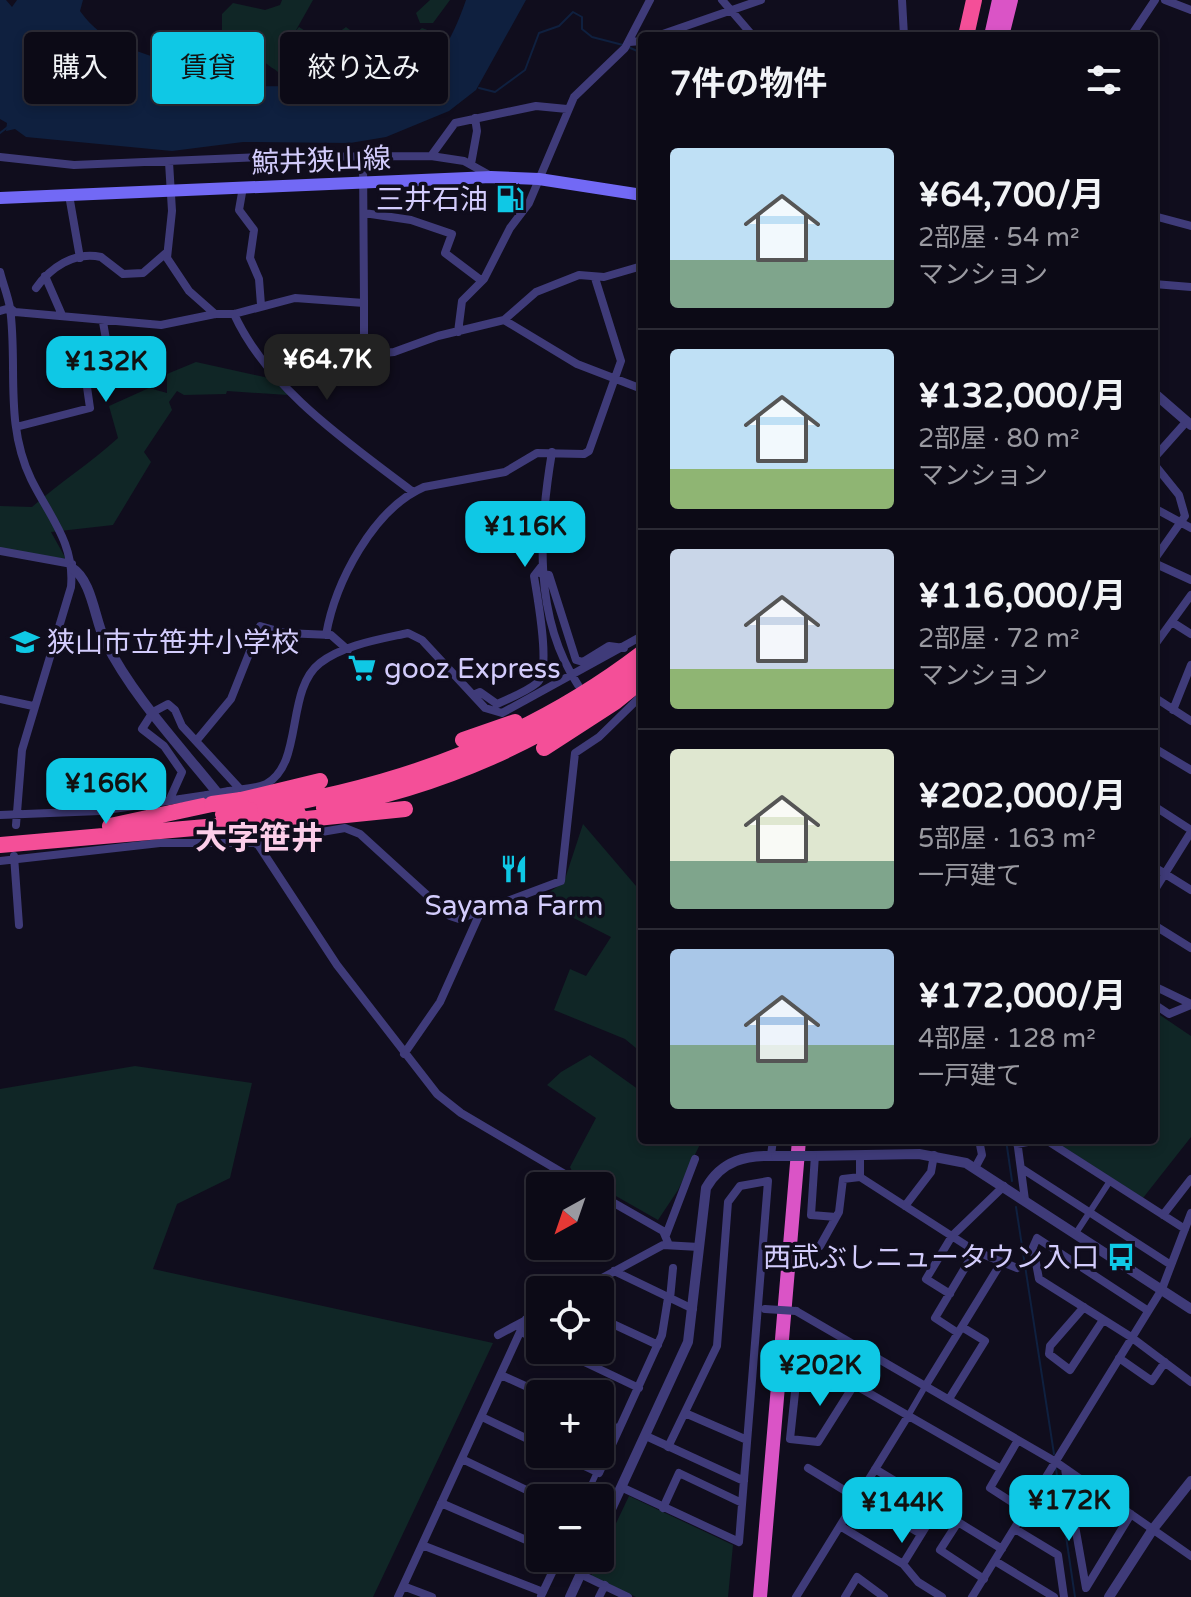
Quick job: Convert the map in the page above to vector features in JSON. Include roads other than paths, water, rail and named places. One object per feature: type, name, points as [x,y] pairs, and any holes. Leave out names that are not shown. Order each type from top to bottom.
[{"type":"highway","points":[[957,32],[963,0]]},
{"type":"highway","points":[[967,32],[974,0]]},
{"type":"highway","points":[[992,32],[999,0]]},
{"type":"highway","points":[[1003,32],[1011,0]]},
{"type":"highway","points":[[463,740],[545,709],[631,660]]},
{"type":"highway","points":[[0,835],[104,827],[244,802],[375,797],[471,766],[540,733],[631,660]]},
{"type":"highway","points":[[544,748],[638,683]]},
{"type":"highway","points":[[9,852],[217,809],[320,781]]},
{"type":"highway","points":[[244,802],[405,809]]},
{"type":"highway","points":[[751,1597],[790,1144]]},
{"type":"highway","points":[[760,1597],[799,1144]]},
{"type":"main road","name":"鯨井狭山線","points":[[0,198],[491,177],[539,179],[638,194]]},
{"type":"street","points":[[458,332],[462,301],[482,281],[510,228],[529,203],[567,109],[581,88],[629,42],[650,0]]},
{"type":"street","points":[[722,0],[749,32]]},
{"type":"street","points":[[669,32],[761,0]]},
{"type":"street","points":[[902,0],[904,32]]},
{"type":"street","points":[[1134,32],[1155,0]]},
{"type":"street","points":[[1165,0],[1191,10]]},
{"type":"street","points":[[629,42],[638,41]]},
{"type":"street","points":[[431,156],[455,123],[536,106],[567,109]]},
{"type":"street","points":[[471,164],[477,131],[475,118]]},
{"type":"street","points":[[363,156],[364,342],[372,354],[394,352],[504,320],[536,292],[579,275],[595,278],[638,267]]},
{"type":"street","points":[[0,157],[74,165],[431,156],[471,164],[491,177]]},
{"type":"street","points":[[36,288],[45,276],[62,263],[80,258],[101,257],[123,274],[143,273],[166,253],[171,223],[169,162]]},
{"type":"street","points":[[243,187],[239,210],[254,230],[250,258],[259,279],[261,305]]},
{"type":"street","points":[[69,195],[80,258]]},
{"type":"street","points":[[364,213],[411,220],[452,234],[445,253],[482,281]]},
{"type":"street","points":[[1158,217],[1191,226]]},
{"type":"street","points":[[166,253],[189,291],[215,314]]},
{"type":"street","points":[[0,276],[10,308],[11,405],[16,427],[32,481],[67,544],[72,566],[71,587],[22,750],[16,825]]},
{"type":"street","points":[[45,276],[62,315]]},
{"type":"street","points":[[326,635],[338,588],[369,536],[413,492],[424,487],[500,473],[532,454],[584,454],[589,451],[617,381],[621,361],[595,278]]},
{"type":"street","points":[[1158,284],[1191,287]]},
{"type":"street","points":[[10,308],[15,312],[103,322],[161,325],[215,314],[234,314],[295,298],[364,303]]},
{"type":"street","points":[[0,311],[10,308]]},
{"type":"street","points":[[234,314],[242,332],[307,408],[413,492]]},
{"type":"street","points":[[504,320],[577,364],[638,388]]},
{"type":"street","points":[[16,427],[90,408],[86,380],[112,374],[103,322]]},
{"type":"street","points":[[1158,396],[1189,423],[1158,457]]},
{"type":"street","points":[[0,408],[11,405]]},
{"type":"street","points":[[552,452],[545,490],[541,570],[556,641],[578,685]]},
{"type":"street","points":[[1158,467],[1182,502],[1185,516],[1158,556]]},
{"type":"street","points":[[1158,510],[1191,528]]},
{"type":"street","points":[[0,551],[72,566],[81,576],[101,632],[125,678],[257,843],[337,965],[404,1054],[452,1107],[561,1172]]},
{"type":"street","points":[[1158,564],[1191,580]]},
{"type":"street","points":[[541,570],[549,575],[576,660],[583,662],[609,646],[631,660]]},
{"type":"street","points":[[473,695],[480,692],[497,704],[537,684],[543,676],[544,652],[534,576],[541,570]]},
{"type":"street","points":[[1158,641],[1191,595]]},
{"type":"street","points":[[1172,622],[1191,634]]},
{"type":"street","points":[[197,740],[231,699],[260,626],[285,633],[326,635],[348,650]]},
{"type":"street","points":[[169,801],[182,772],[164,746],[144,733],[142,725],[162,705],[173,706],[182,726],[197,740],[244,802],[280,772],[306,681],[318,664],[348,650],[408,633],[422,640],[485,708],[502,713],[572,676],[631,660]]},
{"type":"street","points":[[1173,710],[1191,665]]},
{"type":"street","points":[[0,861],[9,852],[160,843],[257,843],[345,828],[353,830],[450,916],[459,919],[561,881],[575,753],[599,737],[603,723],[638,698]]},
{"type":"street","points":[[0,699],[33,706]]},
{"type":"street","points":[[1158,700],[1191,721]]},
{"type":"street","points":[[1158,750],[1191,770]]},
{"type":"street","points":[[0,815],[80,813],[169,801],[217,809]]},
{"type":"street","points":[[1158,809],[1191,831],[1158,885]]},
{"type":"street","points":[[9,852],[19,925]]},
{"type":"street","points":[[1158,870],[1191,890]]},
{"type":"street","points":[[404,1054],[440,1002],[480,913]]},
{"type":"street","points":[[1158,927],[1191,948]]},
{"type":"street","points":[[1158,988],[1191,1005]]},
{"type":"street","points":[[1158,1007],[1169,1014],[1191,1005]]},
{"type":"street","points":[[773,1144],[774,1156]]},
{"type":"street","points":[[975,1168],[982,1155],[980,1144]]},
{"type":"street","points":[[1017,1144],[1025,1200]]},
{"type":"street","points":[[1052,1144],[1185,1229]]},
{"type":"street","points":[[860,1155],[860,1177]]},
{"type":"street","points":[[905,1206],[931,1172],[934,1155]]},
{"type":"street","points":[[614,1501],[684,1353],[693,1309],[704,1195],[715,1175],[739,1158],[934,1155],[975,1168],[1191,1309]]},
{"type":"street","points":[[813,1156],[811,1215],[836,1217]]},
{"type":"street","points":[[605,1276],[668,1240],[695,1159]]},
{"type":"street","points":[[1021,1168],[1171,1265]]},
{"type":"street","points":[[820,1246],[836,1217],[843,1179],[860,1177],[975,1251],[1017,1268]]},
{"type":"street","points":[[1163,1215],[1191,1179]]},
{"type":"street","points":[[621,1487],[739,1542],[761,1310],[768,1181],[746,1184],[728,1202],[717,1346],[668,1447]]},
{"type":"street","points":[[1076,1233],[1110,1181]]},
{"type":"street","points":[[950,1294],[926,1279],[952,1236],[1004,1186]]},
{"type":"street","points":[[614,1204],[668,1240],[699,1247]]},
{"type":"street","points":[[977,1595],[1002,1549],[1162,1289],[1191,1213]]},
{"type":"street","points":[[1147,1310],[1037,1238],[1033,1247],[1039,1279],[1131,1337],[1191,1382]]},
{"type":"street","points":[[949,1399],[985,1341],[935,1318],[975,1251]]},
{"type":"street","points":[[796,1597],[1001,1263]]},
{"type":"street","points":[[591,1484],[658,1345],[673,1268]]},
{"type":"street","points":[[614,1271],[693,1309]]},
{"type":"street","points":[[1084,1307],[1050,1346],[1049,1354],[1070,1370],[1103,1320]]},
{"type":"street","points":[[761,1310],[796,1311],[926,1385],[1056,1462],[1191,1556]]},
{"type":"street","points":[[398,1597],[526,1319]]},
{"type":"street","points":[[498,1335],[526,1319]]},
{"type":"street","points":[[614,1325],[658,1345]]},
{"type":"street","points":[[521,1332],[526,1334]]},
{"type":"street","points":[[834,1373],[851,1343]]},
{"type":"street","points":[[1119,1358],[1152,1381],[1165,1362]]},
{"type":"street","points":[[588,1364],[639,1388]]},
{"type":"street","points":[[854,1385],[818,1442],[790,1439],[797,1374],[834,1373],[1001,1469]]},
{"type":"street","points":[[501,1375],[526,1386]]},
{"type":"street","points":[[685,1413],[747,1440]]},
{"type":"street","points":[[482,1417],[526,1438]]},
{"type":"street","points":[[614,1427],[619,1429]]},
{"type":"street","points":[[646,1436],[744,1481]]},
{"type":"street","points":[[1018,1440],[990,1488],[1026,1511]]},
{"type":"street","points":[[462,1459],[526,1490]]},
{"type":"street","points":[[589,1468],[597,1472]]},
{"type":"street","points":[[808,1468],[921,1534]]},
{"type":"street","points":[[875,1469],[938,1507],[903,1564]]},
{"type":"street","points":[[1065,1469],[1086,1588],[1131,1514]]},
{"type":"street","points":[[663,1508],[679,1473],[742,1503]]},
{"type":"street","points":[[1109,1597],[1153,1529],[1191,1481]]},
{"type":"street","points":[[441,1503],[526,1540]]},
{"type":"street","points":[[984,1579],[940,1550],[958,1522],[1002,1549]]},
{"type":"street","points":[[840,1526],[903,1564],[918,1582],[942,1597]]},
{"type":"street","points":[[1015,1529],[1058,1555],[1064,1597]]},
{"type":"street","points":[[422,1545],[542,1595],[553,1572]]},
{"type":"street","points":[[995,1561],[1054,1597]]},
{"type":"street","points":[[570,1597],[580,1574],[628,1597]]},
{"type":"street","points":[[845,1597],[857,1577],[883,1597]]},
{"type":"street","points":[[599,1597],[605,1585]]},
{"type":"street","points":[[403,1586],[432,1597]]},
{"type":"water","points":[[0,0],[6,0],[12,7],[17,0],[83,0],[80,11],[100,32],[24,32],[24,104],[136,104],[136,51],[152,57],[152,104],[264,104],[264,86],[280,86],[280,104],[448,104],[448,43],[466,0],[526,0],[476,90],[449,111],[386,137],[350,143],[243,142],[172,151],[26,137],[15,129],[6,131],[7,123],[0,119]]},
{"type":"waterway","points":[[479,88],[495,92],[525,70],[539,33],[559,26],[573,12],[582,17],[582,29],[592,37],[623,45]]},
{"type":"waterway","points":[[628,47],[638,51]]},
{"type":"waterway","points":[[0,133],[9,126]]},
{"type":"waterway","points":[[1007,1144],[1012,1181]]},
{"type":"waterway","points":[[1016,1207],[1054,1454]]},
{"type":"waterway","points":[[1056,1469],[1075,1597]]},
{"type":"place","name":"三井石油","points":[[510,199]]},
{"type":"place","name":"狭山市立笹井小学校","points":[[25,642]]},
{"type":"place","name":"gooz Express","points":[[362,668]]},
{"type":"place","name":"Sayama Farm","points":[[514,869]]},
{"type":"place","name":"西武ぶしニュータウン入口","points":[[1121,1257]]},
{"type":"district","name":"大字笹井","points":[[259,838]]}]
